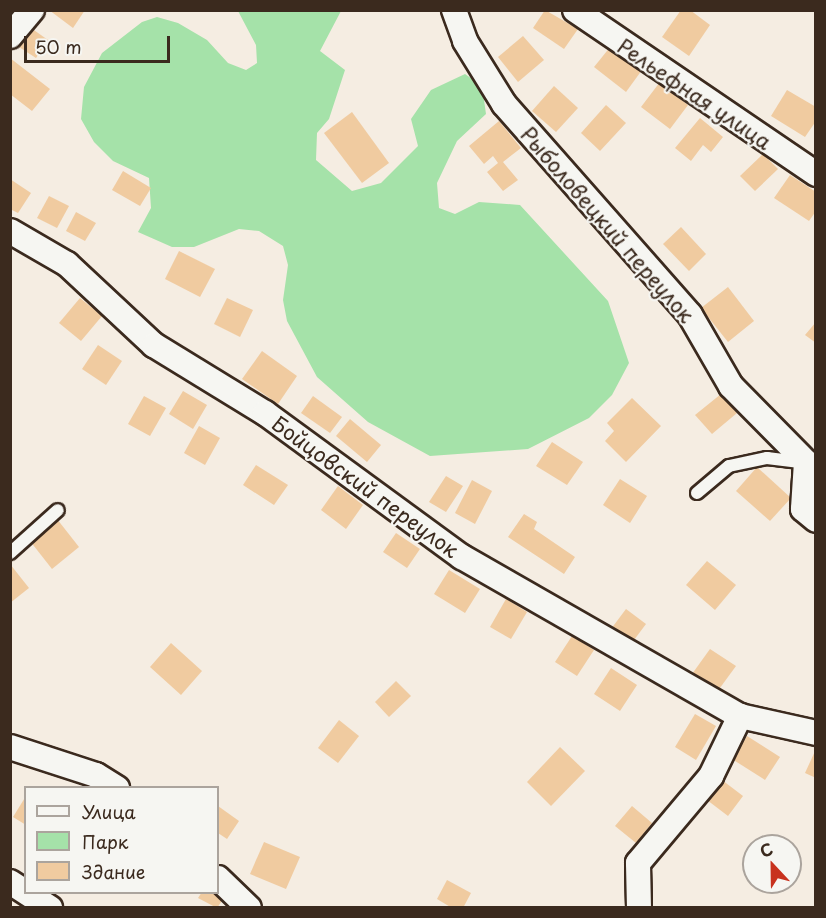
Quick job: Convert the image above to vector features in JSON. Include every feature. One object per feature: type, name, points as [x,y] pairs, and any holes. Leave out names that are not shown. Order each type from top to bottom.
[{"type":"street","points":[[10,36],[32,10]]},
{"type":"street","name":"Рыболовецкий переулок","points":[[454,10],[465,41],[504,104],[690,315],[731,386],[811,460]]},
{"type":"street","name":"Рельефная улица","points":[[575,10],[816,174]]},
{"type":"street","name":"Бойцовский переулок","points":[[10,231],[67,264],[154,345],[274,419],[462,557],[740,716],[816,733]]},
{"type":"street","points":[[811,460],[803,509],[816,520]]},
{"type":"street","points":[[639,908],[638,863],[711,776],[740,716]]},
{"type":"street","points":[[10,747],[96,775],[114,786]]},
{"type":"street","points":[[219,879],[249,908]]},
{"type":"street","points":[[13,890],[50,908]]},
{"type":"lane","points":[[697,493],[729,466],[767,458],[811,460]]},
{"type":"lane","points":[[10,553],[58,510]]},
{"type":"green space","points":[[238,11],[341,11],[320,51],[345,70],[329,119],[317,133],[316,160],[352,191],[381,183],[418,146],[411,119],[431,90],[465,74],[482,86],[486,114],[457,141],[437,183],[439,208],[455,214],[479,202],[520,205],[608,301],[629,363],[612,395],[589,418],[528,449],[430,456],[368,422],[317,377],[287,321],[283,300],[288,265],[283,246],[259,231],[239,229],[194,247],[172,247],[138,232],[151,208],[149,178],[113,161],[94,142],[81,119],[84,87],[102,53],[142,22],[157,17],[178,23],[207,40],[228,63],[246,70],[257,63],[256,45]]},
{"type":"building","points":[[49,10],[85,10],[73,28]]},
{"type":"building","points":[[545,10],[578,29],[564,49],[533,28]]},
{"type":"building","points":[[681,10],[690,10],[710,25],[689,56],[662,37]]},
{"type":"building","points":[[31,28],[48,40],[36,58],[19,47]]},
{"type":"building","points":[[523,36],[544,60],[518,82],[498,57]]},
{"type":"building","points":[[611,46],[642,70],[626,92],[594,67]]},
{"type":"building","points":[[10,58],[50,89],[32,111],[10,94]]},
{"type":"building","points":[[663,78],[680,91],[679,98],[688,105],[670,129],[641,107]]},
{"type":"building","points":[[554,86],[578,108],[556,132],[532,111]]},
{"type":"building","points":[[787,90],[816,107],[816,121],[805,137],[771,116]]},
{"type":"building","points":[[606,105],[626,123],[600,151],[581,133]]},
{"type":"building","points":[[352,112],[389,163],[362,183],[324,133]]},
{"type":"building","points":[[700,118],[723,137],[711,152],[703,145],[691,161],[675,148]]},
{"type":"building","points":[[499,121],[521,148],[503,162],[518,180],[503,191],[487,172],[498,163],[493,156],[484,164],[469,146]]},
{"type":"building","points":[[763,154],[778,169],[755,191],[740,176]]},
{"type":"building","points":[[123,171],[151,188],[140,206],[112,190]]},
{"type":"building","points":[[790,175],[816,192],[816,211],[809,221],[774,198]]},
{"type":"building","points":[[10,179],[31,193],[18,213],[10,209]]},
{"type":"building","points":[[49,196],[69,206],[57,228],[37,218]]},
{"type":"building","points":[[76,212],[96,223],[85,241],[66,231]]},
{"type":"building","points":[[681,227],[706,254],[689,271],[663,244]]},
{"type":"building","points":[[179,251],[215,269],[200,297],[165,279]]},
{"type":"building","points":[[728,287],[754,321],[728,342],[701,308]]},
{"type":"building","points":[[80,298],[102,316],[81,341],[59,323]]},
{"type":"building","points":[[227,298],[253,310],[240,337],[214,324]]},
{"type":"building","points":[[816,322],[816,343],[805,335]]},
{"type":"building","points":[[98,345],[122,361],[106,385],[82,369]]},
{"type":"building","points":[[262,351],[297,376],[278,404],[242,379]]},
{"type":"building","points":[[183,391],[207,405],[193,429],[169,414]]},
{"type":"building","points":[[721,394],[737,413],[712,434],[695,415]]},
{"type":"building","points":[[144,396],[166,408],[150,436],[128,424]]},
{"type":"building","points":[[313,396],[342,417],[330,433],[301,413]]},
{"type":"building","points":[[632,398],[661,426],[626,462],[605,441],[614,431],[607,423]]},
{"type":"building","points":[[350,419],[381,445],[367,462],[336,436]]},
{"type":"building","points":[[199,426],[220,438],[205,465],[184,453]]},
{"type":"building","points":[[552,442],[583,462],[567,485],[536,466]]},
{"type":"building","points":[[256,465],[288,485],[274,505],[243,485]]},
{"type":"building","points":[[757,467],[791,498],[770,521],[736,491]]},
{"type":"building","points":[[446,476],[463,486],[446,512],[429,502]]},
{"type":"building","points":[[620,479],[647,496],[630,523],[603,505]]},
{"type":"building","points":[[472,480],[492,491],[475,524],[455,513]]},
{"type":"building","points":[[338,486],[363,505],[346,529],[321,510]]},
{"type":"building","points":[[524,514],[537,522],[534,529],[575,557],[564,574],[508,537]]},
{"type":"building","points":[[57,519],[79,547],[52,569],[30,541]]},
{"type":"building","points":[[396,533],[420,549],[407,568],[383,552]]},
{"type":"building","points":[[707,561],[736,585],[715,610],[686,585]]},
{"type":"building","points":[[10,564],[29,588],[10,603]]},
{"type":"building","points":[[449,570],[480,589],[465,613],[434,594]]},
{"type":"building","points":[[506,599],[527,612],[511,639],[490,627]]},
{"type":"building","points":[[626,609],[646,624],[631,644],[611,629]]},
{"type":"building","points":[[572,636],[594,650],[577,676],[555,662]]},
{"type":"building","points":[[171,643],[202,671],[181,695],[150,667]]},
{"type":"building","points":[[710,649],[736,666],[717,692],[692,674]]},
{"type":"building","points":[[611,668],[637,685],[620,711],[594,694]]},
{"type":"building","points":[[396,681],[411,696],[389,717],[375,702]]},
{"type":"building","points":[[695,714],[716,726],[696,760],[675,747]]},
{"type":"building","points":[[339,720],[359,736],[338,763],[318,748]]},
{"type":"building","points":[[747,736],[780,757],[765,780],[732,759]]},
{"type":"building","points":[[560,747],[585,771],[551,806],[527,782]]},
{"type":"building","points":[[816,749],[816,778],[805,773]]},
{"type":"building","points":[[722,780],[743,796],[728,816],[707,800]]},
{"type":"building","points":[[24,799],[24,824],[13,817]]},
{"type":"building","points":[[632,806],[652,823],[636,843],[615,826]]},
{"type":"building","points":[[219,807],[239,821],[227,839],[219,834]]},
{"type":"building","points":[[264,842],[300,857],[286,889],[250,874]]},
{"type":"building","points":[[447,880],[471,893],[463,908],[452,908],[437,899]]},
{"type":"building","points":[[228,892],[217,908],[198,898],[201,894]]}]
